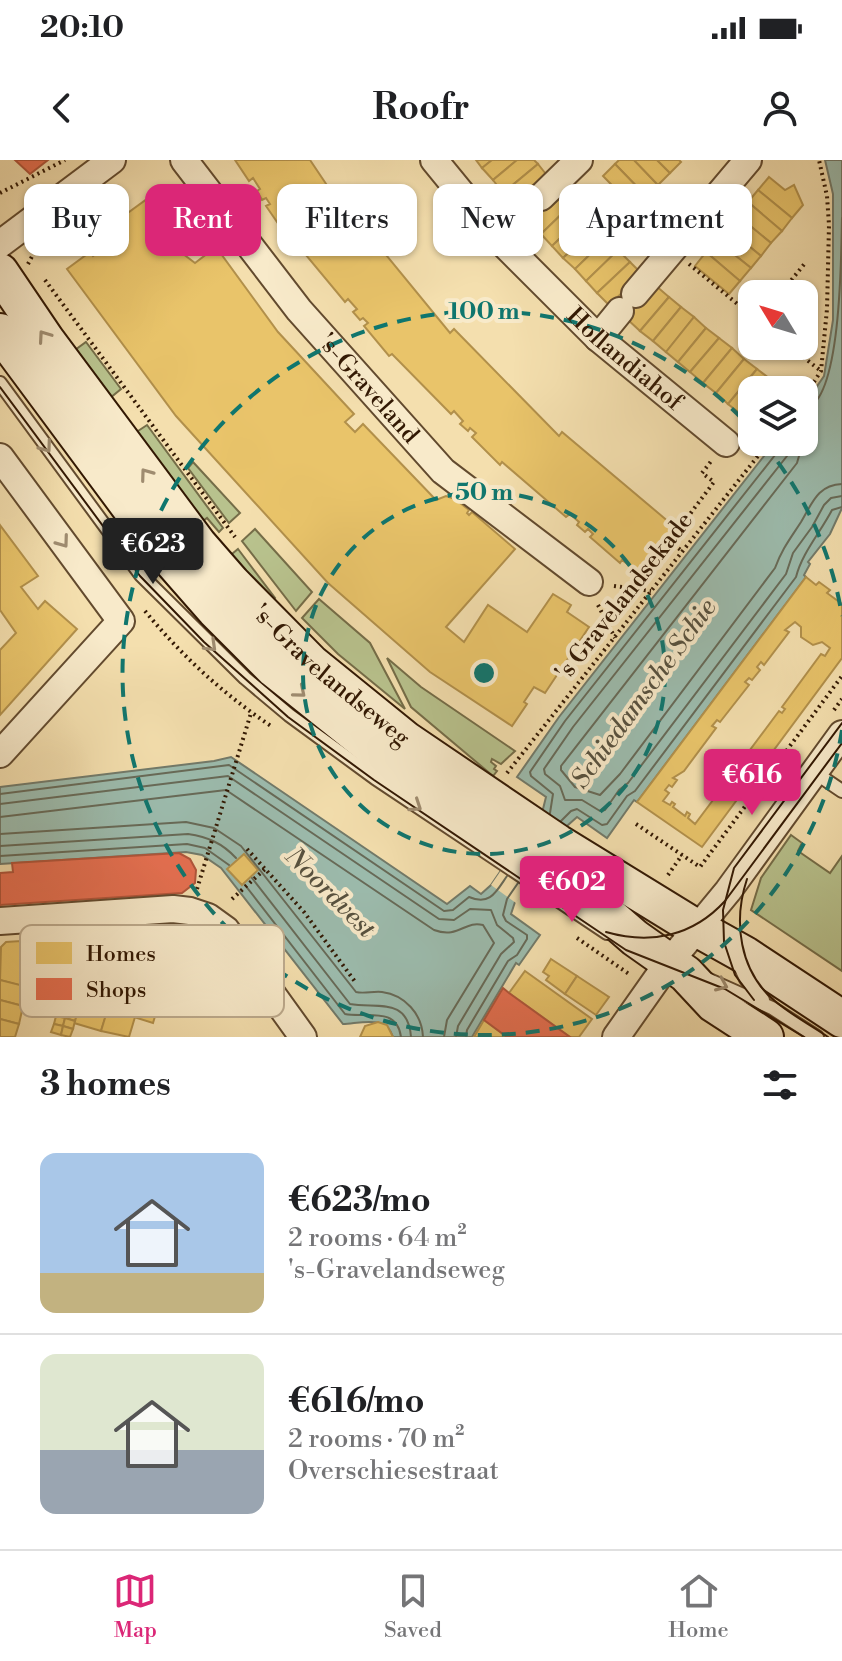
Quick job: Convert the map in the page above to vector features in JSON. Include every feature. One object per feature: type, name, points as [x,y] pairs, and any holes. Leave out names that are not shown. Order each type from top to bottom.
[{"type":"main road","name":"'s-Gravelandseweg","points":[[0,272],[46,340],[198,544],[281,635],[350,697],[406,740],[530,855]]},
{"type":"main road","name":"'s-Gravelandseweg","points":[[0,332],[158,545],[245,641],[297,690],[342,725],[530,855]]},
{"type":"main road","points":[[530,855],[697,929],[733,948],[842,1019]]},
{"type":"main road","points":[[530,855],[660,975],[686,974],[714,1004],[769,1022]]},
{"type":"street","points":[[6,240],[112,160]]},
{"type":"street","name":"'s-Graveland","points":[[184,160],[299,310],[443,471],[589,582]]},
{"type":"street","name":"Hollandiahof","points":[[434,160],[454,184]]},
{"type":"street","points":[[543,194],[579,160]]},
{"type":"street","points":[[728,184],[748,160]]},
{"type":"street","name":"Hollandiahof","points":[[516,256],[598,338],[726,443]]},
{"type":"street","points":[[598,338],[669,256]]},
{"type":"street","points":[[0,457],[121,621],[0,754]]},
{"type":"street","points":[[616,1037],[660,975],[728,891],[842,734]]},
{"type":"street","points":[[0,921],[173,909],[208,917],[219,925]]},
{"type":"street","points":[[284,1011],[303,1037]]},
{"type":"lane","points":[[0,383],[141,575],[205,641],[289,715],[530,855]]},
{"type":"lane","points":[[814,772],[842,791]]},
{"type":"lane","points":[[733,948],[769,1022]]},
{"type":"lane","points":[[660,975],[769,1022],[817,1037]]},
{"type":"path","points":[[0,193],[65,160]]},
{"type":"path","points":[[818,376],[821,371],[830,264],[827,196],[819,160]]},
{"type":"path","points":[[6,240],[168,447]]},
{"type":"path","points":[[679,256],[738,304]]},
{"type":"path","points":[[791,280],[806,262]]},
{"type":"path","points":[[807,360],[821,371]]},
{"type":"path","points":[[633,590],[714,482],[702,473],[726,443]]},
{"type":"path","name":"'s Gravelandsekade","points":[[507,773],[758,456]]},
{"type":"path","points":[[669,541],[682,551]]},
{"type":"path","points":[[589,582],[651,591]]},
{"type":"path","points":[[589,582],[615,638]]},
{"type":"path","points":[[141,607],[176,648],[251,713],[206,859]]},
{"type":"path","points":[[636,824],[700,867],[842,676]]},
{"type":"path","points":[[247,849],[304,912],[356,983]]},
{"type":"path","points":[[232,899],[265,869]]},
{"type":"green space","points":[[86,342],[121,389],[110,398],[75,350]]},
{"type":"green space","points":[[147,425],[223,528],[219,532],[207,518],[193,529],[135,433]]},
{"type":"green space","points":[[193,462],[240,513],[229,523],[188,468]]},
{"type":"green space","points":[[255,529],[312,592],[296,611],[242,541]]},
{"type":"green space","points":[[238,549],[275,598],[264,609],[221,563]]},
{"type":"green space","points":[[319,599],[370,643],[405,709],[338,654],[302,618]]},
{"type":"green space","points":[[387,658],[421,687],[515,751],[501,764],[492,759],[497,771],[493,776],[411,707]]},
{"type":"green space","points":[[791,835],[802,843],[798,851],[830,873],[842,856],[842,971],[751,910],[761,878]]},
{"type":"water","points":[[825,160],[842,160],[842,508],[830,534],[808,562],[806,577],[607,838],[577,817],[567,826],[515,902],[511,914],[540,935],[519,965],[516,963],[472,1037],[393,1037],[390,1030],[379,1023],[343,1024],[284,949],[284,925],[266,925],[221,868],[202,855],[186,852],[0,864],[0,787],[231,757],[447,904],[470,886],[481,894],[491,885],[543,809],[546,797],[517,777],[559,717],[764,456],[818,456],[818,385],[824,376],[833,320],[833,194]]},
{"type":"pier","points":[[543,809],[569,827],[516,903],[491,885]]},
{"type":"building: Homes","points":[[235,160],[310,160],[326,184],[277,184],[277,222],[266,206],[270,204],[266,198],[261,198],[261,184],[257,184],[253,178],[249,181]]},
{"type":"building: Homes","points":[[476,160],[492,160],[482,168]]},
{"type":"building: Homes","points":[[492,160],[517,160],[493,180],[482,168]]},
{"type":"building: Homes","points":[[517,160],[534,160],[538,164],[514,184],[496,184],[493,180]]},
{"type":"building: Homes","points":[[619,160],[634,160],[657,184],[634,184],[615,164]]},
{"type":"building: Homes","points":[[634,160],[657,160],[670,173],[657,184]]},
{"type":"building: Homes","points":[[657,160],[679,160],[681,162],[670,173]]},
{"type":"building: Homes","points":[[538,164],[549,178],[542,184],[514,184]]},
{"type":"building: Homes","points":[[615,164],[634,184],[611,184],[603,176]]},
{"type":"building: Homes","points":[[769,177],[785,190],[794,185],[803,205],[792,218],[758,190]]},
{"type":"building: Homes","points":[[543,190],[559,191],[559,217],[543,232]]},
{"type":"building: Homes","points":[[758,190],[792,218],[782,231],[752,205],[752,197]]},
{"type":"building: Homes","points":[[145,200],[145,256],[186,256],[195,263],[204,256],[223,256],[278,332],[354,414],[345,422],[355,432],[363,424],[436,500],[446,496],[455,499],[469,510],[469,515],[472,512],[515,549],[446,627],[464,642],[488,605],[527,632],[553,594],[571,605],[567,612],[589,627],[545,693],[534,687],[512,726],[430,672],[328,583],[176,416],[67,269],[85,256],[129,256],[129,212]]},
{"type":"building: Homes","points":[[752,205],[782,231],[771,243],[752,227]]},
{"type":"building: Homes","points":[[559,217],[559,239],[552,246],[543,232]]},
{"type":"building: Homes","points":[[752,227],[771,243],[761,256],[752,249]]},
{"type":"building: Homes","points":[[559,239],[559,254],[552,246]]},
{"type":"building: Homes","points":[[752,249],[761,256],[751,268],[736,256],[752,256]]},
{"type":"building: Homes","points":[[307,256],[387,256],[450,333],[454,329],[559,436],[562,432],[676,528],[638,572],[622,560],[620,563],[590,537],[593,534],[588,529],[585,532],[577,525],[579,522],[570,514],[566,517],[502,462],[500,465],[472,437],[476,433],[460,424],[463,421],[454,411],[451,414],[392,354],[389,356],[364,326],[368,323],[353,312],[357,309],[348,299],[345,302]]},
{"type":"building: Homes","points":[[565,256],[588,256],[575,269],[563,258]]},
{"type":"building: Homes","points":[[588,256],[612,256],[586,281],[575,269]]},
{"type":"building: Homes","points":[[612,256],[624,256],[630,262],[597,293],[586,281]]},
{"type":"building: Homes","points":[[703,256],[711,256],[739,280],[738,283],[729,294],[695,266]]},
{"type":"building: Homes","points":[[711,256],[736,256],[751,268],[739,280]]},
{"type":"building: Homes","points":[[630,262],[642,274],[609,305],[597,293]]},
{"type":"building: Homes","points":[[655,285],[669,297],[640,331],[611,304],[628,288]]},
{"type":"building: Homes","points":[[669,297],[681,307],[653,341],[640,331]]},
{"type":"building: Homes","points":[[681,307],[694,317],[666,352],[653,341]]},
{"type":"building: Homes","points":[[694,317],[706,328],[678,362],[666,352]]},
{"type":"building: Homes","points":[[706,328],[719,338],[690,372],[678,362]]},
{"type":"building: Homes","points":[[719,338],[732,348],[703,383],[690,372]]},
{"type":"building: Homes","points":[[732,348],[738,354],[738,360],[743,360],[716,393],[703,383]]},
{"type":"building: Homes","points":[[743,360],[757,369],[751,376],[738,376],[738,392],[728,404],[716,393]]},
{"type":"building: Homes","points":[[757,369],[766,376],[751,376]]},
{"type":"building: Homes","points":[[738,392],[738,412],[728,404]]},
{"type":"building: Homes","points":[[0,525],[38,576],[21,587],[38,609],[45,601],[77,629],[0,715],[0,650],[16,633],[0,610]]},
{"type":"building: Homes","points":[[806,577],[830,590],[827,593],[842,604],[842,658],[702,847],[637,802]],"holes":[[[795,622],[801,627],[801,637],[813,645],[822,642],[830,648],[825,656],[821,654],[782,707],[785,709],[782,713],[779,711],[744,758],[748,760],[740,770],[737,768],[695,824],[688,818],[690,814],[687,812],[685,816],[673,807],[675,804],[663,801],[669,793],[665,790],[669,785],[672,787],[677,780],[673,778],[684,771],[716,728],[712,726],[717,720],[720,722],[749,685],[745,682],[749,678],[752,680],[760,670],[757,667],[761,662],[764,665],[789,632],[785,630]]]},
{"type":"building: Homes","points":[[244,854],[258,870],[242,885],[227,869]]},
{"type":"building: Homes","points":[[20,941],[20,985],[0,980],[1,947],[6,942]]},
{"type":"building: Homes","points":[[551,959],[577,976],[565,994],[546,980],[549,976],[543,972]]},
{"type":"building: Homes","points":[[525,971],[592,1019],[579,1037],[570,1037],[509,993]]},
{"type":"building: Homes","points":[[577,976],[609,997],[596,1015],[565,994]]},
{"type":"building: Homes","points":[[0,980],[20,985],[20,1005],[0,1000]]},
{"type":"building: Homes","points":[[0,1000],[20,1005],[19,1024],[0,1019]]},
{"type":"building: Homes","points":[[56,1017],[65,1018],[63,1026],[54,1024]]},
{"type":"building: Homes","points":[[76,1017],[105,1017],[101,1031],[74,1023]]},
{"type":"building: Homes","points":[[105,1017],[135,1017],[129,1037],[101,1031]]},
{"type":"building: Homes","points":[[134,1017],[155,1017],[153,1023]]},
{"type":"building: Homes","points":[[65,1018],[75,1021],[73,1029],[63,1026]]},
{"type":"building: Homes","points":[[0,1019],[19,1024],[15,1037],[0,1037]]},
{"type":"building: Homes","points":[[484,1020],[507,1037],[474,1037]]},
{"type":"building: Homes","points":[[378,1022],[387,1025],[393,1037],[360,1037],[365,1026]]},
{"type":"building: Homes","points":[[54,1024],[63,1026],[61,1035],[51,1032]]},
{"type":"building: Homes","points":[[63,1026],[73,1029],[70,1037],[61,1035]]},
{"type":"building: Shops","points":[[15,160],[48,160],[30,174]]},
{"type":"building: Shops","points":[[179,853],[190,859],[196,870],[195,883],[182,893],[0,905],[0,873],[13,872],[12,863]]},
{"type":"building: Shops","points":[[503,988],[570,1037],[507,1037],[484,1020]]},
{"type":"tram line","points":[[0,387],[140,576],[204,642],[288,717],[374,780],[626,950],[725,989],[804,1037]]},
{"type":"tram line","points":[[754,1000],[735,975],[724,942],[723,910],[734,868],[842,723]]},
{"type":"tram line","points":[[606,932],[639,938],[655,937],[685,930],[713,913],[842,743]]},
{"type":"tram line","points":[[747,879],[740,928],[753,975],[775,1001],[828,1037]]},
{"type":"water label","name":"Schiedamsche Schie","points":[[643,693]]},
{"type":"water label","name":"Noordvest","points":[[331,892]]}]
